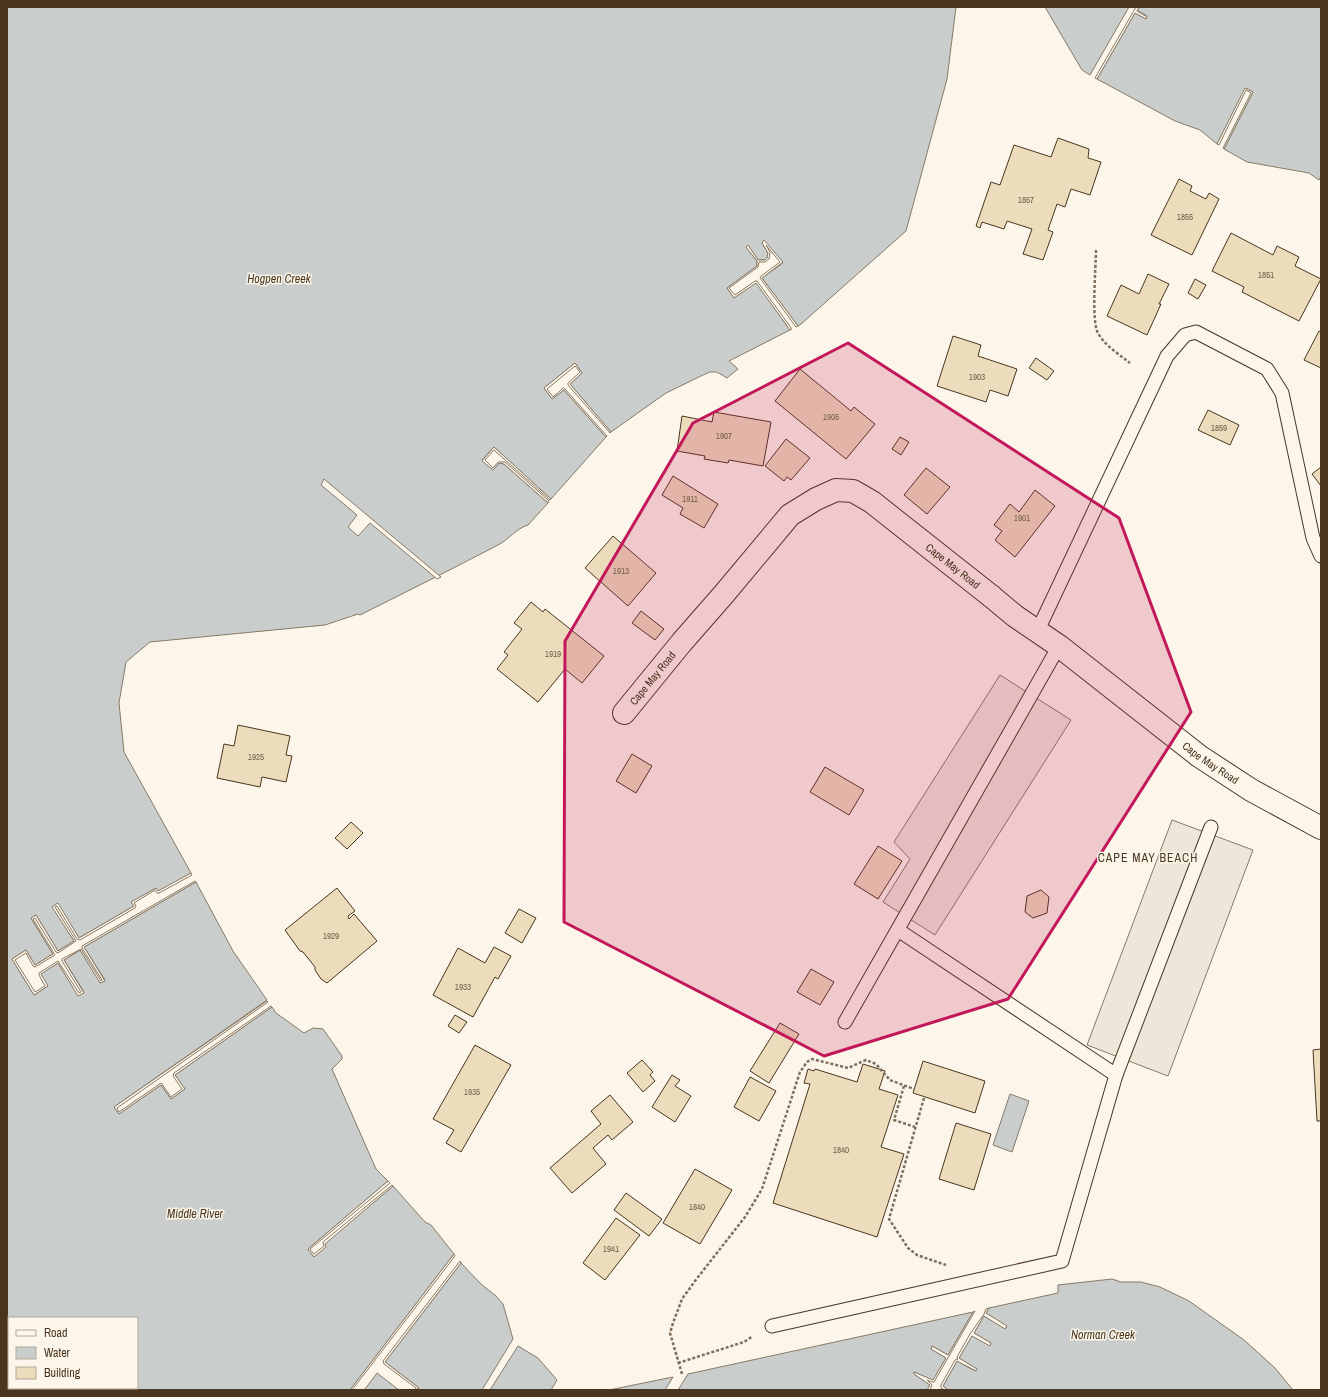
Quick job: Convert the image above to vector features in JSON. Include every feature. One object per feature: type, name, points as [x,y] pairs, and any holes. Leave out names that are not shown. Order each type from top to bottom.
[{"type":"street","name":"Cape May Road","points":[[624,713],[790,515],[816,499],[836,490],[853,491],[872,502],[1015,616],[1038,630],[1199,756],[1251,790],[1321,828]]},
{"type":"lane","points":[[1038,630],[1167,356],[1185,335],[1196,332],[1267,369],[1282,393],[1313,538],[1321,556]]},
{"type":"lane","points":[[845,1022],[1059,646]]},
{"type":"lane","points":[[772,1326],[1062,1261],[1116,1075],[1211,827]]},
{"type":"lane","points":[[898,930],[1116,1075]]},
{"type":"path","points":[[1096,250],[1094,317],[1098,333],[1107,344],[1130,363]]},
{"type":"path","points":[[682,1374],[670,1333],[682,1298],[745,1217],[762,1189],[800,1072],[807,1062],[812,1059],[848,1068],[866,1060],[876,1064],[890,1080],[914,1089]]},
{"type":"path","points":[[904,1086],[894,1120],[916,1127]]},
{"type":"path","points":[[924,1098],[889,1220],[908,1248],[918,1255],[947,1265]]},
{"type":"path","points":[[678,1363],[744,1342],[772,1326]]},
{"type":"highlighted area","points":[[848,343],[1119,518],[1191,712],[1008,999],[824,1056],[564,922],[565,641],[693,423]]},
{"type":"shaded area","points":[[1000,675],[1071,720],[935,935],[883,902],[910,859],[894,842]]},
{"type":"shaded area","points":[[1172,820],[1253,850],[1168,1076],[1087,1045]]},
{"type":"water","name":"Hogpen Creek","points":[[7,7],[956,7],[947,79],[906,231],[801,324],[798,326],[762,278],[783,263],[764,241],[762,243],[768,253],[765,260],[758,260],[748,246],[746,247],[757,261],[757,266],[727,288],[734,298],[756,282],[790,330],[729,361],[738,369],[727,378],[717,372],[710,372],[703,375],[666,393],[611,432],[570,384],[582,373],[575,363],[544,388],[552,399],[564,390],[606,437],[551,499],[494,447],[482,460],[493,470],[499,463],[504,464],[548,503],[528,525],[520,529],[502,543],[360,615],[358,614],[325,625],[150,642],[126,662],[119,703],[124,752],[191,873],[158,892],[156,888],[132,902],[134,906],[79,938],[57,904],[53,907],[74,941],[58,951],[36,915],[31,918],[53,954],[35,965],[26,950],[12,959],[34,995],[48,986],[40,974],[58,963],[78,995],[84,992],[64,960],[80,950],[101,983],[105,980],[84,947],[196,882],[233,951],[267,1000],[114,1107],[119,1114],[161,1085],[171,1099],[185,1089],[175,1075],[272,1007],[276,1013],[304,1033],[313,1028],[323,1029],[342,1056],[342,1059],[332,1069],[376,1169],[388,1181],[308,1249],[314,1257],[326,1246],[324,1244],[393,1186],[425,1222],[431,1225],[454,1254],[350,1390],[7,1390]]},
{"type":"water","points":[[1045,7],[1129,7],[1090,75],[1082,70]]},
{"type":"water","points":[[1139,7],[1321,7],[1321,176],[1319,180],[1309,173],[1247,162],[1224,149],[1253,92],[1246,88],[1217,144],[1200,130],[1175,121],[1097,79],[1135,13],[1146,19],[1147,16],[1137,10]]},
{"type":"water","points":[[1010,1094],[1029,1101],[1012,1152],[993,1145]]},
{"type":"water","points":[[461,1263],[503,1304],[513,1339],[482,1390],[417,1390],[419,1388],[385,1362]]},
{"type":"water","name":"Norman Creek","points":[[1112,1279],[1121,1282],[1141,1282],[1160,1287],[1189,1301],[1244,1340],[1275,1368],[1293,1390],[948,1390],[943,1386],[957,1361],[975,1371],[976,1369],[959,1358],[972,1335],[990,1345],[991,1343],[974,1333],[984,1316],[1005,1328],[1007,1327],[986,1313],[989,1308],[1058,1293],[1058,1285]]},
{"type":"water","points":[[973,1312],[948,1355],[932,1346],[931,1349],[946,1358],[933,1381],[914,1372],[914,1374],[930,1385],[927,1390],[678,1390],[688,1374]]},
{"type":"water","points":[[518,1346],[538,1358],[557,1380],[551,1390],[490,1390]]},
{"type":"water","points":[[377,1373],[399,1390],[365,1389]]},
{"type":"water","points":[[673,1377],[665,1390],[609,1390]]},
{"type":"pier","points":[[1136,7],[1139,7],[1137,11],[1147,17],[1146,19],[1135,13],[1097,79],[1095,78]]},
{"type":"pier","points":[[1245,88],[1253,92],[1224,149],[1223,148],[1251,93],[1246,90],[1219,145],[1217,144]]},
{"type":"pier","points":[[764,240],[783,262],[762,278],[798,326],[796,327],[760,278],[780,262],[766,245],[770,252],[769,259],[765,262],[759,262],[758,267],[729,288],[735,295],[757,281],[792,329],[790,330],[756,283],[734,298],[727,288],[757,266],[757,261],[746,247],[748,245],[758,260],[765,260],[767,258],[768,253],[762,243]]},
{"type":"pier","points":[[575,363],[582,373],[570,384],[611,432],[610,433],[568,385],[568,383],[580,372],[575,366],[547,389],[553,397],[563,388],[565,389],[607,436],[606,437],[564,390],[552,399],[544,388]]},
{"type":"pier","points":[[494,447],[551,499],[550,500],[494,450],[485,460],[493,468],[498,462],[505,462],[549,501],[548,503],[504,464],[499,463],[493,470],[482,461]]},
{"type":"pier","points":[[324,479],[441,577],[437,579],[370,523],[358,536],[348,527],[357,515],[321,485]]},
{"type":"pier","points":[[191,873],[192,875],[159,893],[155,890],[134,903],[136,906],[135,908],[80,940],[77,939],[57,906],[55,907],[76,941],[58,953],[35,918],[33,919],[55,955],[35,967],[26,953],[15,960],[35,992],[45,986],[39,973],[58,961],[79,993],[81,992],[62,959],[81,949],[101,981],[102,980],[82,946],[195,881],[196,882],[84,947],[105,981],[100,983],[80,950],[64,960],[84,993],[78,996],[58,963],[41,974],[48,986],[34,995],[12,959],[26,950],[35,965],[53,954],[31,918],[36,915],[58,951],[74,941],[52,907],[58,903],[79,938],[134,906],[131,902],[156,888],[158,891]]},
{"type":"pier","points":[[267,1001],[268,1002],[117,1108],[119,1112],[161,1083],[171,1097],[182,1089],[173,1076],[174,1073],[271,1006],[272,1007],[175,1075],[185,1089],[171,1099],[161,1085],[119,1114],[114,1107]]},
{"type":"pier","points":[[388,1181],[390,1183],[310,1249],[314,1254],[324,1246],[323,1242],[392,1185],[393,1186],[325,1244],[326,1247],[314,1257],[308,1249]]},
{"type":"pier","points":[[454,1254],[455,1256],[352,1390],[350,1390]]},
{"type":"pier","points":[[460,1261],[461,1263],[385,1362],[419,1388],[415,1390],[416,1388],[384,1364],[383,1361]]},
{"type":"pier","points":[[989,1308],[986,1313],[1007,1326],[1005,1329],[984,1316],[974,1333],[991,1343],[990,1346],[972,1336],[959,1358],[977,1369],[976,1371],[957,1361],[943,1386],[948,1390],[941,1388],[941,1385],[955,1360],[958,1359],[957,1357],[970,1334],[986,1309]]},
{"type":"pier","points":[[975,1311],[934,1382],[927,1380],[932,1385],[930,1390],[927,1390],[930,1385],[914,1374],[914,1372],[933,1380],[946,1358],[931,1349],[932,1346],[948,1355]]},
{"type":"building","points":[[1058,138],[1089,149],[1088,158],[1101,162],[1090,195],[1071,189],[1065,207],[1057,204],[1048,230],[1053,232],[1043,260],[1023,254],[1032,229],[1007,221],[1004,229],[982,222],[980,228],[976,226],[991,182],[1000,185],[1014,145],[1051,157]]},
{"type":"building","points":[[1179,179],[1192,186],[1190,191],[1206,199],[1209,193],[1219,199],[1192,255],[1151,235]]},
{"type":"building","points":[[1231,233],[1273,255],[1277,246],[1299,257],[1295,266],[1321,279],[1299,321],[1242,292],[1244,287],[1212,271]]},
{"type":"building","points":[[1148,274],[1169,284],[1159,304],[1161,304],[1147,335],[1107,316],[1121,285],[1139,294]]},
{"type":"building","points":[[1195,279],[1206,285],[1198,299],[1188,293]]},
{"type":"building","points":[[1319,331],[1321,332],[1321,368],[1304,360]]},
{"type":"building","points":[[953,336],[981,345],[978,356],[1017,369],[1008,396],[990,390],[986,402],[937,386]]},
{"type":"building","points":[[1036,358],[1054,371],[1047,380],[1029,368]]},
{"type":"building","points":[[800,369],[851,411],[854,407],[875,424],[846,459],[775,401]]},
{"type":"building","points":[[1208,410],[1239,425],[1230,445],[1198,430]]},
{"type":"building","points":[[714,412],[771,422],[763,466],[729,460],[728,463],[704,459],[705,456],[677,451],[682,416],[712,422]]},
{"type":"building","points":[[900,437],[909,442],[901,455],[892,449]]},
{"type":"building","points":[[786,439],[810,458],[791,480],[787,477],[784,481],[765,466]]},
{"type":"building","points":[[1321,467],[1321,486],[1312,474]]},
{"type":"building","points":[[926,468],[950,487],[927,514],[904,495]]},
{"type":"building","points":[[673,476],[718,504],[704,528],[680,514],[683,508],[662,495]]},
{"type":"building","points":[[1035,490],[1055,506],[1015,557],[995,540],[1002,531],[994,525],[1010,504],[1019,512]]},
{"type":"building","points":[[613,536],[656,573],[628,606],[585,568]]},
{"type":"building","points":[[531,602],[543,612],[545,609],[604,656],[582,683],[565,669],[538,702],[497,669],[508,655],[504,652],[522,629],[514,623]]},
{"type":"building","points":[[641,611],[664,629],[655,640],[632,623]]},
{"type":"building","points":[[238,725],[290,736],[286,755],[292,756],[286,782],[262,777],[260,787],[217,778],[224,744],[234,746]]},
{"type":"building","points":[[632,754],[652,766],[636,793],[616,781]]},
{"type":"building","points":[[825,767],[864,790],[849,815],[810,792]]},
{"type":"building","points":[[351,822],[363,833],[347,849],[335,838]]},
{"type":"building","points":[[878,846],[902,861],[878,899],[854,884]]},
{"type":"building","points":[[337,888],[355,911],[348,916],[349,919],[354,914],[377,941],[327,983],[321,979],[315,970],[315,967],[303,952],[300,951],[285,930]]},
{"type":"building","points":[[1041,890],[1049,897],[1047,913],[1033,918],[1025,912],[1027,896]]},
{"type":"building","points":[[519,909],[536,918],[522,943],[505,933]]},
{"type":"building","points":[[494,947],[511,956],[498,979],[495,977],[473,1017],[433,995],[458,948],[485,963]]},
{"type":"building","points":[[811,969],[834,982],[820,1005],[797,992]]},
{"type":"building","points":[[455,1015],[467,1022],[459,1033],[448,1026]]},
{"type":"building","points":[[780,1023],[799,1034],[769,1083],[750,1071]]},
{"type":"building","points":[[475,1045],[511,1065],[461,1152],[446,1143],[454,1130],[433,1119]]},
{"type":"building","points":[[1321,1049],[1321,1121],[1317,1121],[1313,1050]]},
{"type":"building","points":[[642,1060],[653,1072],[650,1075],[655,1081],[643,1092],[627,1073]]},
{"type":"building","points":[[923,1061],[985,1081],[975,1113],[913,1093]]},
{"type":"building","points":[[863,1064],[885,1071],[879,1089],[898,1095],[881,1147],[904,1154],[877,1237],[773,1203],[810,1084],[804,1083],[808,1069],[814,1071],[815,1069],[857,1082]]},
{"type":"building","points":[[672,1075],[680,1080],[675,1086],[691,1096],[675,1122],[652,1107]]},
{"type":"building","points":[[750,1077],[776,1091],[759,1121],[734,1107]]},
{"type":"building","points":[[610,1095],[633,1122],[612,1140],[608,1135],[593,1148],[606,1164],[572,1193],[550,1168],[601,1124],[591,1111]]},
{"type":"building","points":[[956,1123],[991,1134],[974,1190],[939,1179]]},
{"type":"building","points":[[695,1169],[732,1190],[700,1244],[663,1223]]},
{"type":"building","points":[[626,1193],[662,1219],[649,1236],[614,1210]]},
{"type":"building","points":[[616,1218],[640,1235],[605,1280],[583,1263]]},
{"type":"district","name":"CAPE MAY BEACH","points":[[1148,858]]},
{"type":"water label","name":"Middle River","points":[[195,1214]]}]
